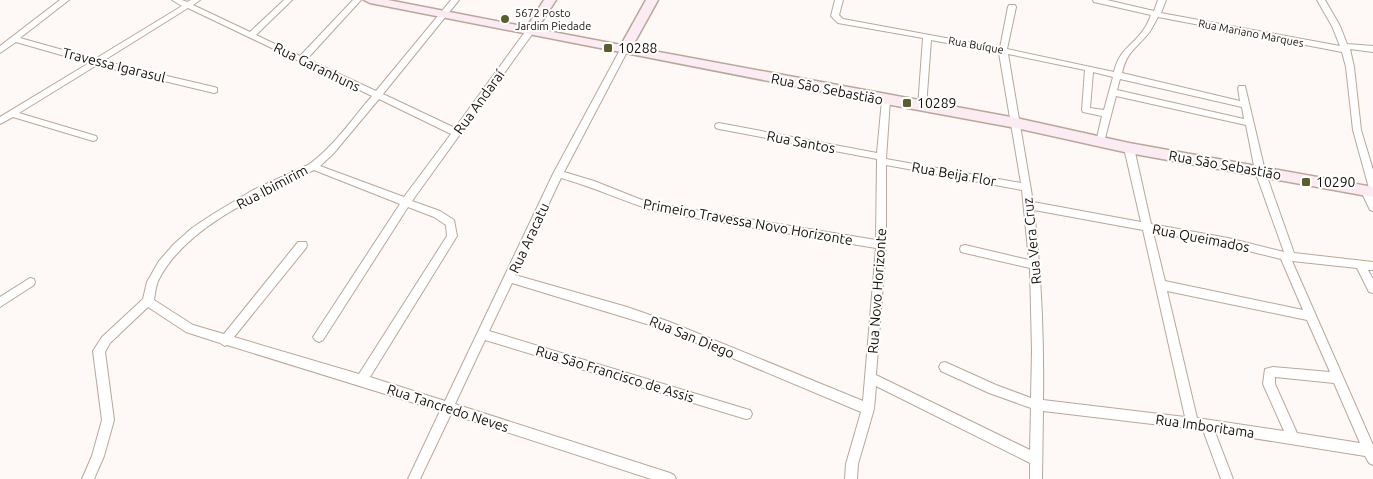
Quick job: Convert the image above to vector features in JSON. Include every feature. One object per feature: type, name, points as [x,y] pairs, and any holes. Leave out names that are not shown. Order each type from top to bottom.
[{"type":"street","points":[[0,50],[65,0]]},
{"type":"street","name":"Rua Garanhuns","points":[[176,0],[457,133]]},
{"type":"street","points":[[0,121],[196,0]]},
{"type":"street","points":[[251,36],[288,0]]},
{"type":"street","points":[[302,59],[357,0]]},
{"type":"street","name":"Rua São Sebastião","points":[[370,0],[444,16],[1016,124],[1129,148],[1371,190]]},
{"type":"street","name":"Rua Ibimirim","points":[[88,479],[98,456],[108,420],[99,350],[106,340],[148,300],[150,285],[171,255],[193,232],[273,184],[312,166],[332,148],[456,0]]},
{"type":"street","name":"Rua Andaraí","points":[[319,337],[405,203],[530,31],[550,0]]},
{"type":"street","name":"Rua Aracatu","points":[[414,479],[558,174],[652,0]]},
{"type":"street","name":"Rua Buíque","points":[[839,0],[835,13],[836,18],[855,24],[1003,50],[1246,105]]},
{"type":"street","name":"Rua Mariano Marques","points":[[1097,0],[1157,14],[1345,48],[1373,49]]},
{"type":"street","points":[[1100,142],[1121,60],[1127,51],[1146,32],[1157,14],[1162,0]]},
{"type":"street","points":[[1321,0],[1345,48],[1350,67],[1357,130],[1371,190],[1373,208]]},
{"type":"street","name":"Rua Vera Cruz","points":[[1012,6],[1003,50],[1029,205],[1035,265],[1038,351],[1036,479]]},
{"type":"street","points":[[922,107],[926,37]]},
{"type":"street","name":"Travessa Igarasul","points":[[14,39],[96,62],[214,90]]},
{"type":"street","points":[[1089,68],[1086,110],[1108,114]]},
{"type":"street","points":[[1242,88],[1260,171],[1288,255],[1337,378],[1372,454]]},
{"type":"street","points":[[1112,92],[1249,123]]},
{"type":"street","name":"Rua Novo Horizonte","points":[[851,479],[852,464],[868,409],[877,314],[881,245],[882,159],[886,100]]},
{"type":"street","points":[[12,114],[93,138]]},
{"type":"street","name":"Rua Santos","points":[[720,126],[882,159]]},
{"type":"street","points":[[1129,148],[1192,423]]},
{"type":"street","name":"Rua Beija Flor","points":[[882,159],[1026,188]]},
{"type":"street","points":[[312,166],[447,219],[451,223],[452,236],[362,380]]},
{"type":"street","name":"Primeiro Travessa Novo Horizonte","points":[[558,174],[592,183],[640,203],[658,208],[881,245]]},
{"type":"street","name":"Rua Queimados","points":[[1029,205],[1288,255],[1373,266]]},
{"type":"street","points":[[225,340],[302,246]]},
{"type":"street","points":[[964,249],[1035,265]]},
{"type":"street","points":[[1362,266],[1373,289]]},
{"type":"street","name":"Rua San Diego","points":[[510,278],[627,312],[666,326],[868,409]]},
{"type":"street","points":[[0,304],[30,282]]},
{"type":"street","points":[[1160,285],[1311,316]]},
{"type":"street","name":"Rua Tancredo Neves","points":[[148,300],[154,307],[190,329],[362,380],[670,479]]},
{"type":"street","name":"Rua São Francisco de Assis","points":[[483,334],[746,414]]},
{"type":"street","name":"Rua Imboritama","points":[[945,367],[993,389],[1037,405],[1192,423],[1294,439],[1372,454]]},
{"type":"street","points":[[1294,439],[1269,384],[1269,373],[1337,378]]},
{"type":"street","points":[[870,378],[1037,460]]},
{"type":"street","points":[[1206,426],[1227,479]]},
{"type":"place","name":"5672 Posto Jardim Piedade","points":[[505,19]]},
{"type":"place","name":"10288","points":[[608,48]]},
{"type":"place","name":"10289","points":[[907,103]]},
{"type":"place","name":"10290","points":[[1306,182]]}]
